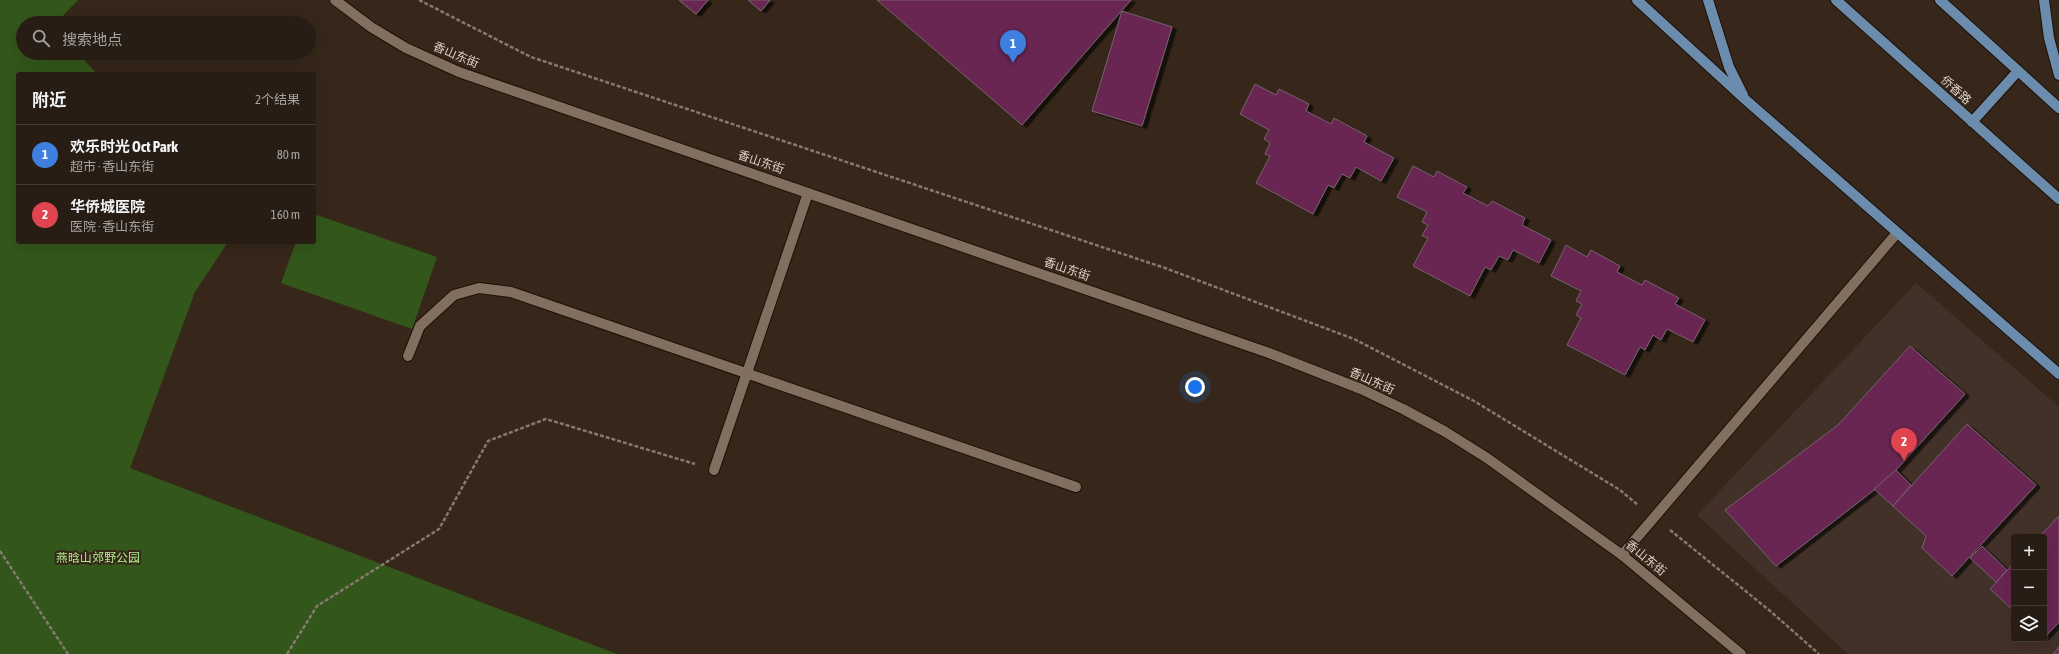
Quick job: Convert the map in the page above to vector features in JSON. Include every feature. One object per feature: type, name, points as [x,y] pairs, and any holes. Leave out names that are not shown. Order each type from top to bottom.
[{"type":"main road","points":[[1637,0],[1746,101],[2059,374]]},
{"type":"main road","points":[[1708,0],[1729,67],[1746,101]]},
{"type":"main road","name":"侨香路","points":[[1836,0],[2059,199]]},
{"type":"main road","points":[[1940,0],[2059,108]]},
{"type":"main road","points":[[2044,0],[2049,38],[2059,75]]},
{"type":"main road","points":[[1972,122],[2018,71]]},
{"type":"street","name":"香山东街","points":[[336,0],[371,27],[406,48],[459,72],[1268,353],[1361,389],[1430,424],[1487,458],[1622,555],[1741,654]]},
{"type":"street","points":[[714,470],[808,193]]},
{"type":"street","points":[[1622,555],[1897,233]]},
{"type":"street","points":[[408,356],[420,326],[454,295],[479,288],[511,292],[1076,487]]},
{"type":"path","points":[[287,654],[317,606],[439,529],[488,441],[546,419],[714,470]]},
{"type":"path","points":[[0,552],[68,654]]},
{"type":"shaded area","points":[[1916,283],[2059,407],[2059,654],[1848,654],[1697,515]]},
{"type":"green space","name":"燕晗山郊野公园","points":[[0,0],[78,0],[63,16],[16,16],[16,60],[84,60],[95,72],[16,72],[16,244],[227,244],[195,292],[130,468],[617,654],[0,654]]},
{"type":"green space","points":[[316,215],[437,257],[412,329],[281,283],[295,244],[316,244]]},
{"type":"building","points":[[679,0],[708,0],[696,14]]},
{"type":"building","points":[[679,0],[708,0],[696,14]]},
{"type":"building","points":[[748,0],[770,0],[761,11]]},
{"type":"building","points":[[748,0],[770,0],[761,11]]},
{"type":"building","points":[[877,0],[1131,0],[1022,125]]},
{"type":"building","points":[[1122,11],[1172,27],[1142,126],[1092,111]]},
{"type":"building","points":[[1255,84],[1276,95],[1279,89],[1309,104],[1306,111],[1331,124],[1334,118],[1367,136],[1364,142],[1394,158],[1381,181],[1356,167],[1350,178],[1342,174],[1334,188],[1328,185],[1313,214],[1256,183],[1270,156],[1265,154],[1270,143],[1264,139],[1269,130],[1240,114]]},
{"type":"building","points":[[1413,166],[1434,177],[1437,171],[1467,187],[1463,193],[1488,206],[1492,201],[1525,218],[1522,225],[1551,240],[1539,263],[1513,250],[1508,260],[1499,256],[1491,270],[1485,267],[1470,296],[1413,266],[1428,238],[1422,236],[1428,225],[1422,222],[1427,212],[1397,197]]},
{"type":"building","points":[[1566,245],[1587,257],[1591,250],[1620,266],[1617,272],[1642,285],[1645,280],[1679,298],[1675,304],[1705,320],[1693,342],[1667,329],[1661,340],[1653,335],[1645,350],[1640,347],[1625,375],[1567,345],[1581,318],[1576,315],[1582,304],[1576,301],[1581,291],[1551,276]]},
{"type":"building","points":[[1910,346],[1965,394],[1887,480],[1776,566],[1725,510],[1838,425]]},
{"type":"building","points":[[1967,424],[2036,485],[1952,576],[1922,548],[1926,536],[1893,506]]},
{"type":"building","points":[[1896,470],[1911,485],[1893,506],[1874,489]]},
{"type":"building","points":[[2059,516],[2059,622],[2047,635],[2047,534],[2042,534]]},
{"type":"building","points":[[1982,546],[2007,570],[1996,582],[1970,558]]},
{"type":"building","points":[[2011,566],[2011,608],[1990,589]]},
{"type":"building","points":[[2059,647],[2059,654],[2053,654]]},
{"type":"place","name":"欢乐时光 Oct Park","points":[[1013,63]]},
{"type":"place","name":"华侨城医院","points":[[1904,461]]}]
